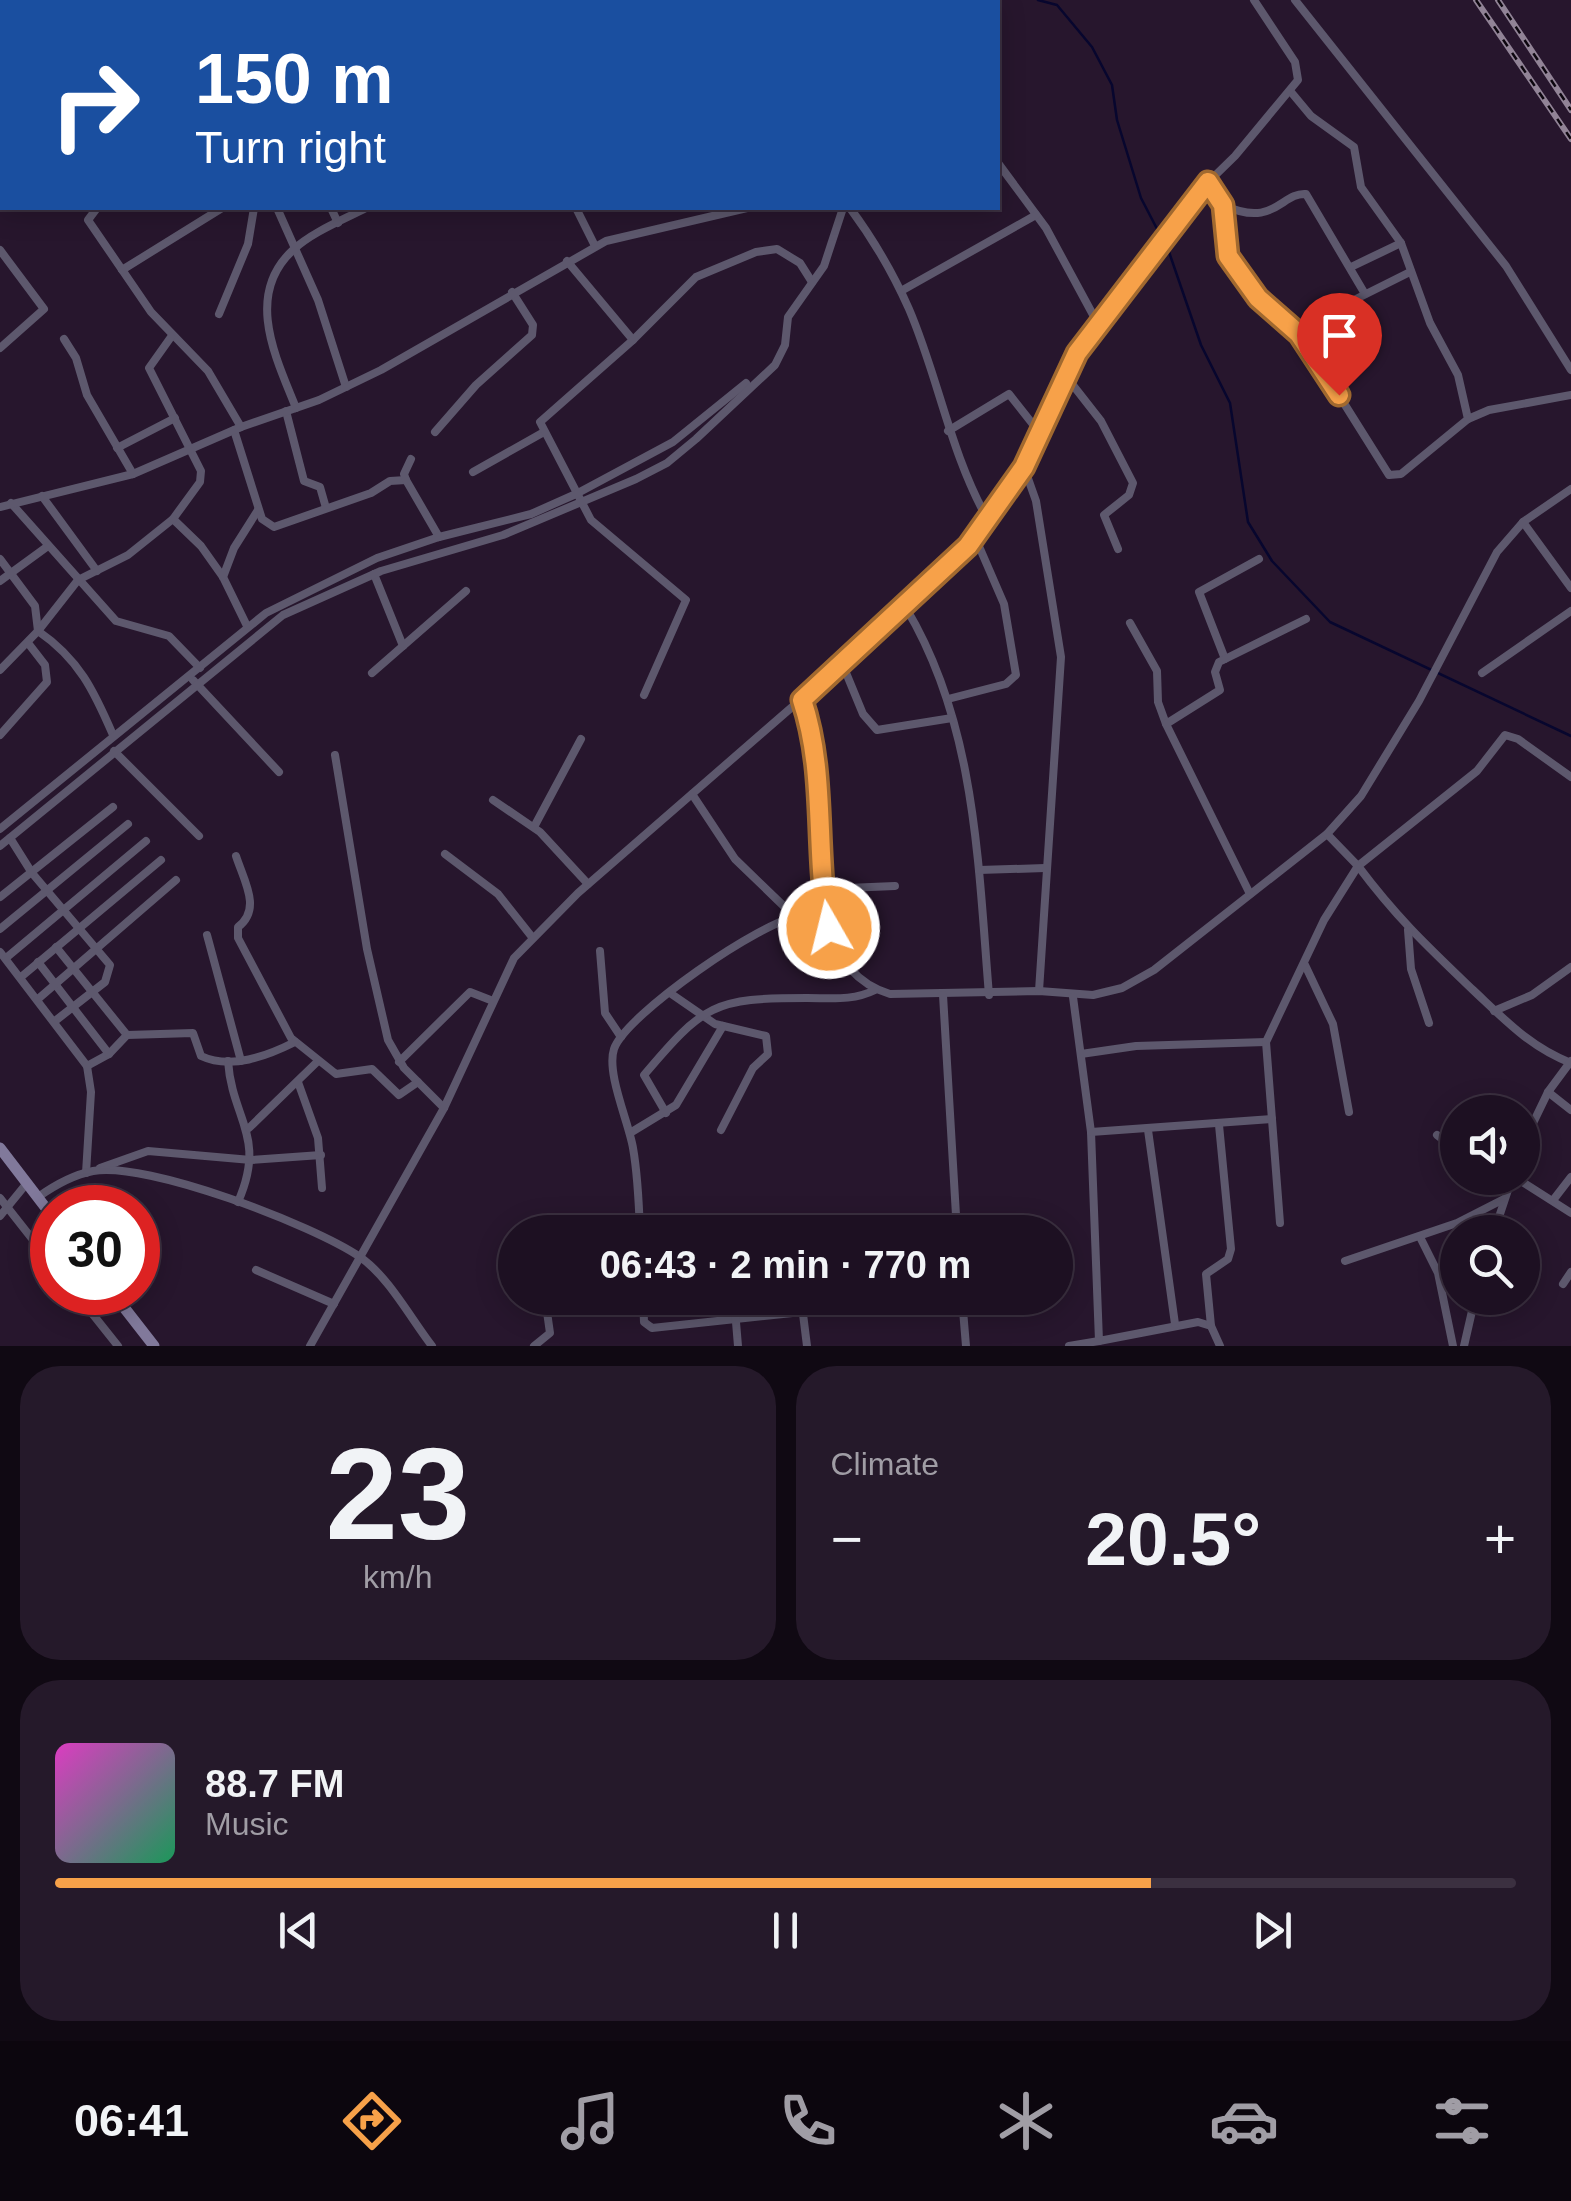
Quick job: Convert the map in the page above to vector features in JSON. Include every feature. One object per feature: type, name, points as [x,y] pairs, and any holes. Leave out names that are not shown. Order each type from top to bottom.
[{"type":"street","points":[[324,1346],[312,1342],[444,1108],[504,973],[532,937],[588,884],[906,608],[975,537],[1024,467],[1065,375],[1098,324],[1181,212],[1291,92],[1298,80],[1296,62],[1254,0]]},
{"type":"street","points":[[1295,0],[1493,248],[1571,370]]},
{"type":"street","points":[[1291,92],[1310,116],[1354,147],[1362,187],[1401,243],[1410,272],[1458,375],[1468,419]]},
{"type":"street","points":[[1000,166],[1036,215],[1098,324]]},
{"type":"street","points":[[1208,182],[1223,205],[1228,256],[1258,298],[1299,334],[1389,475],[1401,474],[1468,419],[1489,410],[1571,394]]},
{"type":"street","points":[[1223,205],[1264,213],[1284,206],[1296,194],[1306,194],[1365,294]]},
{"type":"street","points":[[96,210],[88,220],[122,270],[171,336],[208,371],[238,428],[258,510],[274,527],[372,493],[392,480],[406,480]]},
{"type":"street","points":[[122,270],[219,210]]},
{"type":"street","points":[[219,314],[248,244],[254,210]]},
{"type":"street","points":[[279,210],[346,387]]},
{"type":"street","points":[[333,210],[338,224]]},
{"type":"street","points":[[326,508],[320,487],[304,481],[291,410],[266,328],[273,279],[295,247],[362,210]]},
{"type":"street","points":[[577,210],[594,246]]},
{"type":"street","points":[[0,507],[133,474],[346,387],[594,246],[637,232],[738,210]]},
{"type":"street","points":[[0,829],[114,735],[283,615],[374,574],[503,535],[667,463],[748,393],[781,356],[788,317],[831,251],[846,210]]},
{"type":"street","points":[[848,210],[901,291],[968,484],[988,520]]},
{"type":"street","points":[[901,291],[1036,215]]},
{"type":"street","points":[[1351,267],[1401,243]]},
{"type":"street","points":[[644,696],[686,600],[604,534],[578,499],[544,432],[543,418],[633,340],[696,277],[756,252],[777,249],[790,254],[812,282]]},
{"type":"street","points":[[0,250],[44,310],[1,346]]},
{"type":"street","points":[[566,261],[633,340]]},
{"type":"street","points":[[1299,334],[1410,272]]},
{"type":"street","points":[[436,432],[476,385],[532,336],[533,325],[512,292]]},
{"type":"street","points":[[0,670],[38,632],[78,580],[128,556],[173,519],[200,482],[192,451],[150,368],[171,336]]},
{"type":"street","points":[[64,339],[76,358],[88,395],[133,474]]},
{"type":"street","points":[[1065,375],[1101,421],[1133,483],[1130,495],[1104,516],[1118,549]]},
{"type":"street","points":[[0,846],[114,751],[247,626],[331,580],[438,537],[578,499],[674,442],[746,382]]},
{"type":"street","points":[[948,431],[1008,394],[1039,432]]},
{"type":"street","points":[[117,448],[176,418]]},
{"type":"street","points":[[473,472],[544,432]]},
{"type":"street","points":[[411,459],[406,480],[438,537]]},
{"type":"street","points":[[1024,467],[1036,501],[1061,657],[1039,992]]},
{"type":"street","points":[[666,1113],[644,1075],[699,1015],[727,1002],[836,999],[875,990],[944,995],[1039,992],[1072,997],[1122,988],[1154,970],[1326,834],[1385,762],[1490,563],[1523,522],[1571,489]]},
{"type":"street","points":[[42,496],[97,571]]},
{"type":"street","points":[[11,503],[116,621],[168,636],[200,668]]},
{"type":"street","points":[[223,577],[234,548],[258,510]]},
{"type":"street","points":[[173,519],[201,546],[223,577],[247,626]]},
{"type":"street","points":[[1523,522],[1571,588]]},
{"type":"street","points":[[948,699],[1006,684],[1016,675],[1004,604],[975,537]]},
{"type":"street","points":[[0,581],[48,546]]},
{"type":"street","points":[[1225,659],[1199,592],[1259,559]]},
{"type":"street","points":[[0,560],[35,606],[38,632],[66,652],[87,676],[114,735]]},
{"type":"street","points":[[374,574],[403,646]]},
{"type":"street","points":[[372,673],[466,590]]},
{"type":"street","points":[[906,608],[948,699],[973,801],[989,995]]},
{"type":"street","points":[[1482,673],[1571,611]]},
{"type":"street","points":[[1166,724],[1220,690],[1216,667],[1225,659],[1306,619]]},
{"type":"street","points":[[1130,623],[1158,671],[1158,702],[1166,724],[1250,894]]},
{"type":"street","points":[[0,735],[47,682],[45,666],[28,642]]},
{"type":"street","points":[[0,652],[7,662]]},
{"type":"street","points":[[842,663],[864,714],[877,730],[952,718]]},
{"type":"street","points":[[193,680],[279,772]]},
{"type":"street","points":[[802,700],[818,765],[823,889],[829,928],[842,954],[875,990]]},
{"type":"street","points":[[1280,1223],[1266,1042],[1336,898],[1358,866],[1478,771],[1505,735],[1518,738],[1571,777]]},
{"type":"street","points":[[534,827],[580,740]]},
{"type":"street","points":[[114,751],[199,836]]},
{"type":"street","points":[[335,755],[367,949],[388,1040],[399,1062],[444,1108]]},
{"type":"street","points":[[692,794],[736,860],[795,917]]},
{"type":"street","points":[[493,800],[534,827],[588,884]]},
{"type":"street","points":[[0,897],[113,808]]},
{"type":"street","points":[[0,929],[128,824]]},
{"type":"street","points":[[1326,834],[1358,866],[1408,930],[1494,1011],[1538,1049],[1571,1062],[1540,1109]]},
{"type":"street","points":[[10,838],[32,873],[110,965],[106,982],[55,1021]]},
{"type":"street","points":[[90,1172],[91,1092],[87,1066],[3,955],[65,910],[146,841]]},
{"type":"street","points":[[445,854],[498,894],[532,937]]},
{"type":"street","points":[[236,856],[252,907],[248,920],[238,927],[238,938],[271,1006],[295,1042],[336,1074],[378,1071],[399,1095],[418,1082]]},
{"type":"street","points":[[21,978],[161,860]]},
{"type":"street","points":[[979,870],[1045,868]]},
{"type":"street","points":[[38,999],[74,972],[176,880]]},
{"type":"street","points":[[823,889],[895,886]]},
{"type":"street","points":[[639,1215],[630,1133],[613,1062],[621,1037],[717,956],[795,917],[806,916],[829,928]]},
{"type":"street","points":[[1408,930],[1411,969],[1429,1022]]},
{"type":"street","points":[[207,936],[241,1061]]},
{"type":"street","points":[[56,947],[127,1035]]},
{"type":"street","points":[[600,951],[608,1022],[621,1037]]},
{"type":"street","points":[[38,962],[109,1054]]},
{"type":"street","points":[[1305,964],[1333,1024],[1349,1112]]},
{"type":"street","points":[[1494,1011],[1532,996],[1571,966]]},
{"type":"street","points":[[399,1062],[470,992],[493,1000]]},
{"type":"street","points":[[670,993],[699,1015],[722,1026],[766,1036],[768,1054],[757,1063],[721,1130]]},
{"type":"street","points":[[944,995],[955,1215]]},
{"type":"street","points":[[1072,997],[1090,1132],[1099,1340]]},
{"type":"street","points":[[630,1133],[666,1113],[693,1083],[722,1026]]},
{"type":"street","points":[[87,1066],[109,1054],[127,1035],[193,1033],[201,1056],[228,1061],[241,1061],[295,1042]]},
{"type":"street","points":[[1081,1054],[1136,1046],[1226,1047],[1266,1042]]},
{"type":"street","points":[[228,1061],[231,1090],[248,1128],[251,1160],[238,1202]]},
{"type":"street","points":[[248,1128],[318,1062]]},
{"type":"street","points":[[298,1082],[321,1155],[322,1188]]},
{"type":"street","points":[[1548,1092],[1571,1110]]},
{"type":"street","points":[[1090,1132],[1272,1119]]},
{"type":"street","points":[[1219,1125],[1231,1249],[1228,1259],[1206,1274],[1210,1326],[1220,1346]]},
{"type":"street","points":[[1148,1130],[1174,1324]]},
{"type":"street","points":[[1436,1134],[1440,1137]]},
{"type":"street","points":[[0,1148],[30,1187]]},
{"type":"street","points":[[57,1185],[148,1151],[251,1160],[321,1155]]},
{"type":"street","points":[[90,1172],[154,1177],[238,1202],[362,1258],[432,1346]]},
{"type":"street","points":[[1554,1199],[1571,1177]]},
{"type":"street","points":[[0,1216],[27,1183]]},
{"type":"street","points":[[1540,1192],[1571,1213]]},
{"type":"street","points":[[1499,1215],[1505,1195]]},
{"type":"street","points":[[1345,1261],[1420,1237],[1505,1195]]},
{"type":"street","points":[[0,1198],[30,1236]]},
{"type":"street","points":[[1420,1237],[1438,1273],[1453,1346]]},
{"type":"street","points":[[256,1270],[334,1304]]},
{"type":"street","points":[[1562,1284],[1571,1272]]},
{"type":"street","points":[[93,1315],[118,1346]]},
{"type":"street","points":[[130,1315],[154,1346]]},
{"type":"street","points":[[534,1346],[550,1332],[548,1315]]},
{"type":"street","points":[[644,1315],[644,1322],[652,1328],[777,1315]]},
{"type":"street","points":[[736,1315],[738,1346]]},
{"type":"street","points":[[802,1315],[807,1346]]},
{"type":"street","points":[[963,1315],[966,1346]]},
{"type":"street","points":[[1464,1346],[1472,1315]]},
{"type":"street","points":[[1069,1346],[1174,1324],[1210,1326]]},
{"type":"waterway","points":[[1038,0],[1057,5],[1092,47],[1112,85],[1117,120],[1141,198],[1169,252],[1201,345],[1230,403],[1248,522],[1272,561],[1330,622],[1571,736]]},
{"type":"railway","points":[[1476,0],[1571,139]]},
{"type":"railway","points":[[1498,0],[1571,110]]},
{"type":"route","points":[[829,928],[819,848],[818,765],[802,700],[906,608],[968,546],[1024,467],[1077,353],[1181,212],[1208,182],[1223,205],[1228,256],[1247,286],[1299,334],[1339,395]]}]
